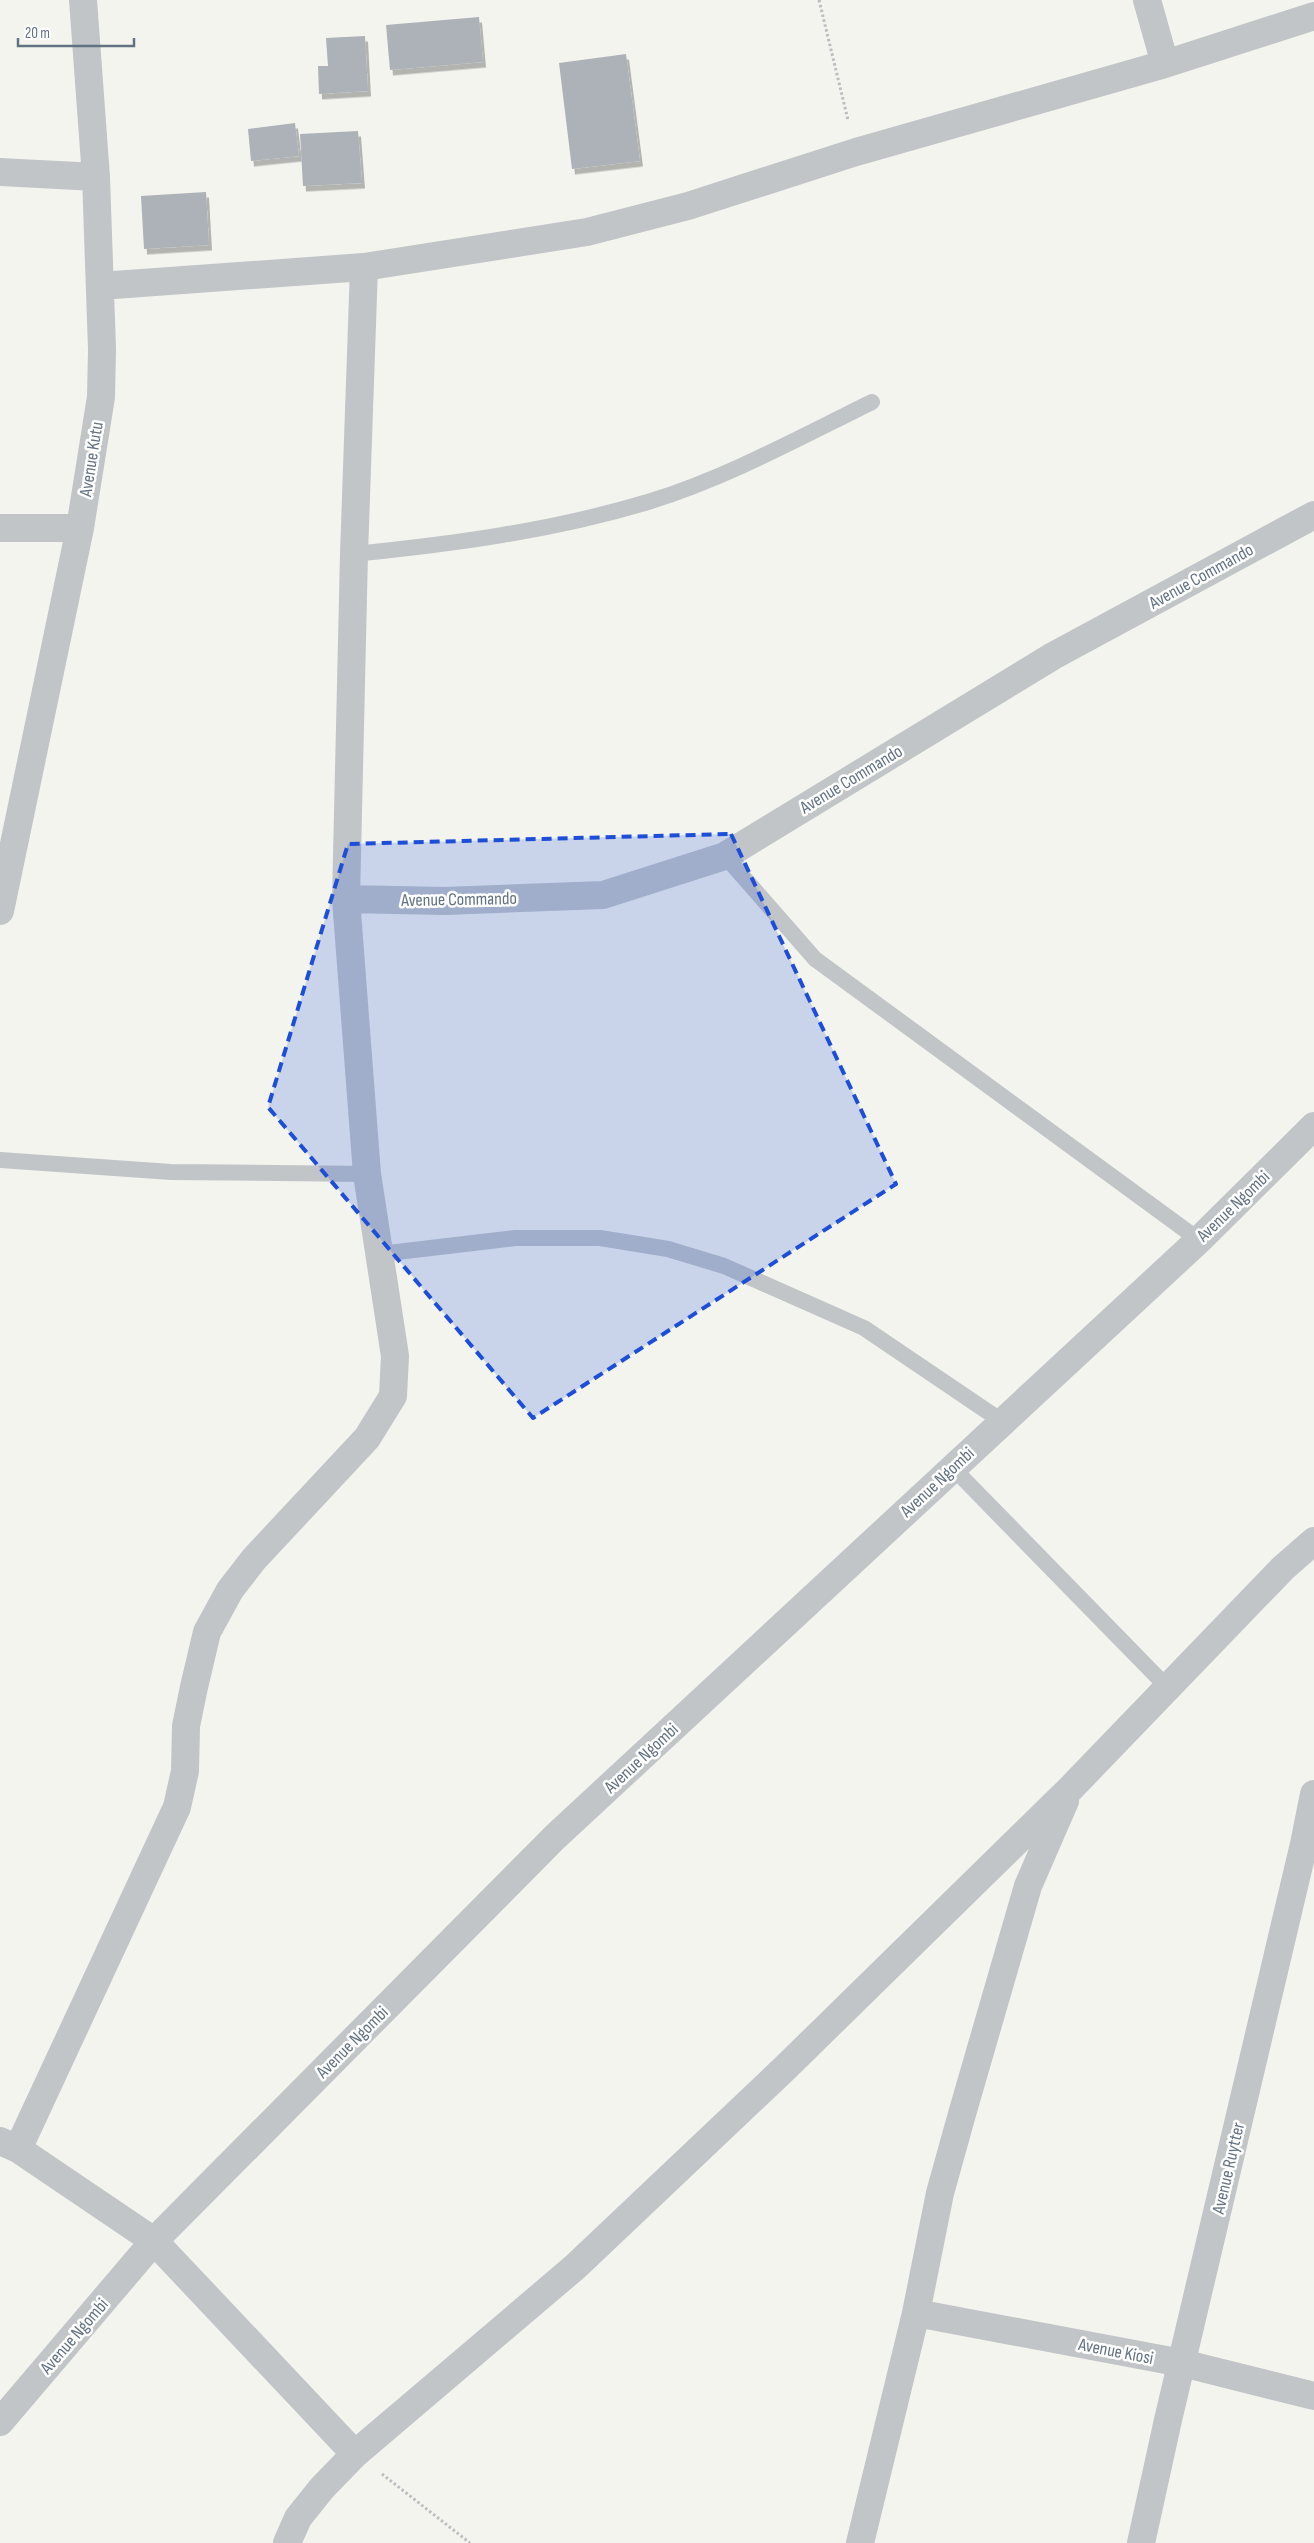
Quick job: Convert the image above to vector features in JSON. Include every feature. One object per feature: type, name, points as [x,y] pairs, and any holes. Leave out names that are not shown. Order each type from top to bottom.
[{"type":"street","name":"Avenue Kutu","points":[[0,911],[80,528],[100,397],[102,349],[96,177],[83,0]]},
{"type":"street","points":[[1147,0],[1165,64]]},
{"type":"street","points":[[100,286],[364,267],[587,232],[688,206],[856,152],[1165,64],[1314,16]]},
{"type":"street","points":[[0,172],[96,177]]},
{"type":"street","points":[[355,2454],[154,2241],[9,2145],[177,1808],[185,1771],[186,1726],[207,1632],[230,1590],[254,1559],[367,1438],[393,1396],[395,1356],[367,1174],[346,898],[354,554],[364,267]]},
{"type":"street","name":"Avenue Commando","points":[[346,898],[445,902],[603,895],[725,856],[1053,656],[1314,515]]},
{"type":"street","points":[[0,528],[80,528]]},
{"type":"street","name":"Avenue Ngombi","points":[[0,2422],[154,2241],[555,1837],[1199,1240],[1314,1126]]},
{"type":"street","points":[[287,2543],[298,2518],[322,2488],[355,2454],[575,2268],[784,2069],[1070,1789],[1284,1568],[1314,1541]]},
{"type":"street","points":[[860,2543],[916,2314],[940,2193],[1028,1886],[1070,1789]]},
{"type":"street","name":"Avenue Ruytter","points":[[1141,2543],[1304,1844],[1314,1794]]},
{"type":"street","name":"Avenue Kiosi","points":[[916,2314],[1182,2364],[1314,2396]]},
{"type":"lane","points":[[354,554],[457,544],[553,527],[649,502],[729,471],[872,402]]},
{"type":"lane","points":[[725,856],[815,959],[1199,1240]]},
{"type":"lane","points":[[0,1160],[171,1172],[367,1174]]},
{"type":"lane","points":[[380,1254],[514,1238],[600,1238],[668,1249],[724,1266],[864,1328],[1002,1422]]},
{"type":"lane","points":[[953,1468],[1168,1688]]},
{"type":"path","points":[[819,0],[856,152]]},
{"type":"path","points":[[355,2454],[470,2543]]},
{"type":"highlighted area","points":[[731,834],[896,1184],[533,1418],[268,1107],[348,844]]},
{"type":"building","points":[[479,17],[483,62],[390,70],[386,25]]},
{"type":"building","points":[[365,36],[368,91],[319,94],[318,66],[328,66],[326,38]]},
{"type":"building","points":[[626,54],[640,161],[572,169],[559,63]]},
{"type":"building","points":[[295,123],[299,156],[251,161],[248,129]]},
{"type":"building","points":[[358,131],[362,183],[303,186],[300,134]]},
{"type":"building","points":[[206,192],[209,245],[144,249],[141,196]]}]
